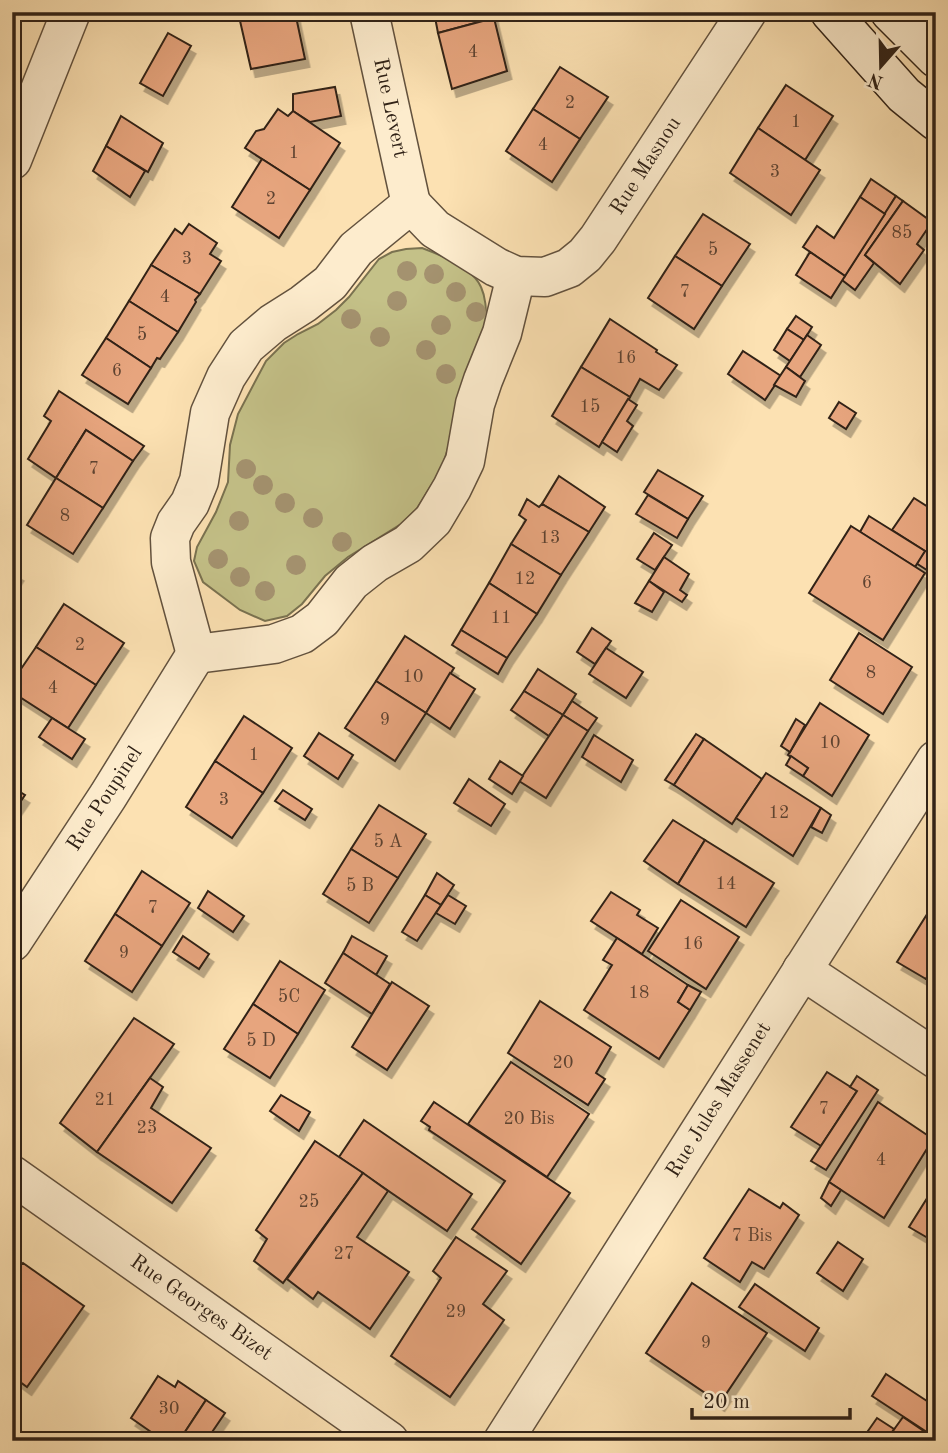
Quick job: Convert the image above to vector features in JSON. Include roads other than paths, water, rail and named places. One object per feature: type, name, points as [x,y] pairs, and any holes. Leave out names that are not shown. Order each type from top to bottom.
[{"type":"street","points":[[12,160],[71,12]]},
{"type":"street","name":"Rue Levert","points":[[369,12],[411,204]]},
{"type":"street","name":"Rue Masnou","points":[[516,276],[545,277],[569,268],[586,255],[747,12]]},
{"type":"street","points":[[830,12],[904,94],[936,121]]},
{"type":"street","points":[[890,12],[936,58]]},
{"type":"street","points":[[411,204],[435,229],[496,267],[516,276],[502,333],[475,404],[465,461],[433,520],[408,544],[351,582],[322,619],[302,634],[274,645],[196,654],[171,562],[170,538],[199,481],[210,413],[226,377],[246,346],[330,282],[356,249],[411,204]]},
{"type":"street","name":"Rue Poupinel","points":[[12,942],[108,796],[196,654]]},
{"type":"street","name":"Rue Jules Massenet","points":[[503,1441],[936,760]]},
{"type":"street","points":[[802,970],[936,1059]]},
{"type":"street","name":"Rue Georges Bizet","points":[[12,1175],[389,1441]]}]
